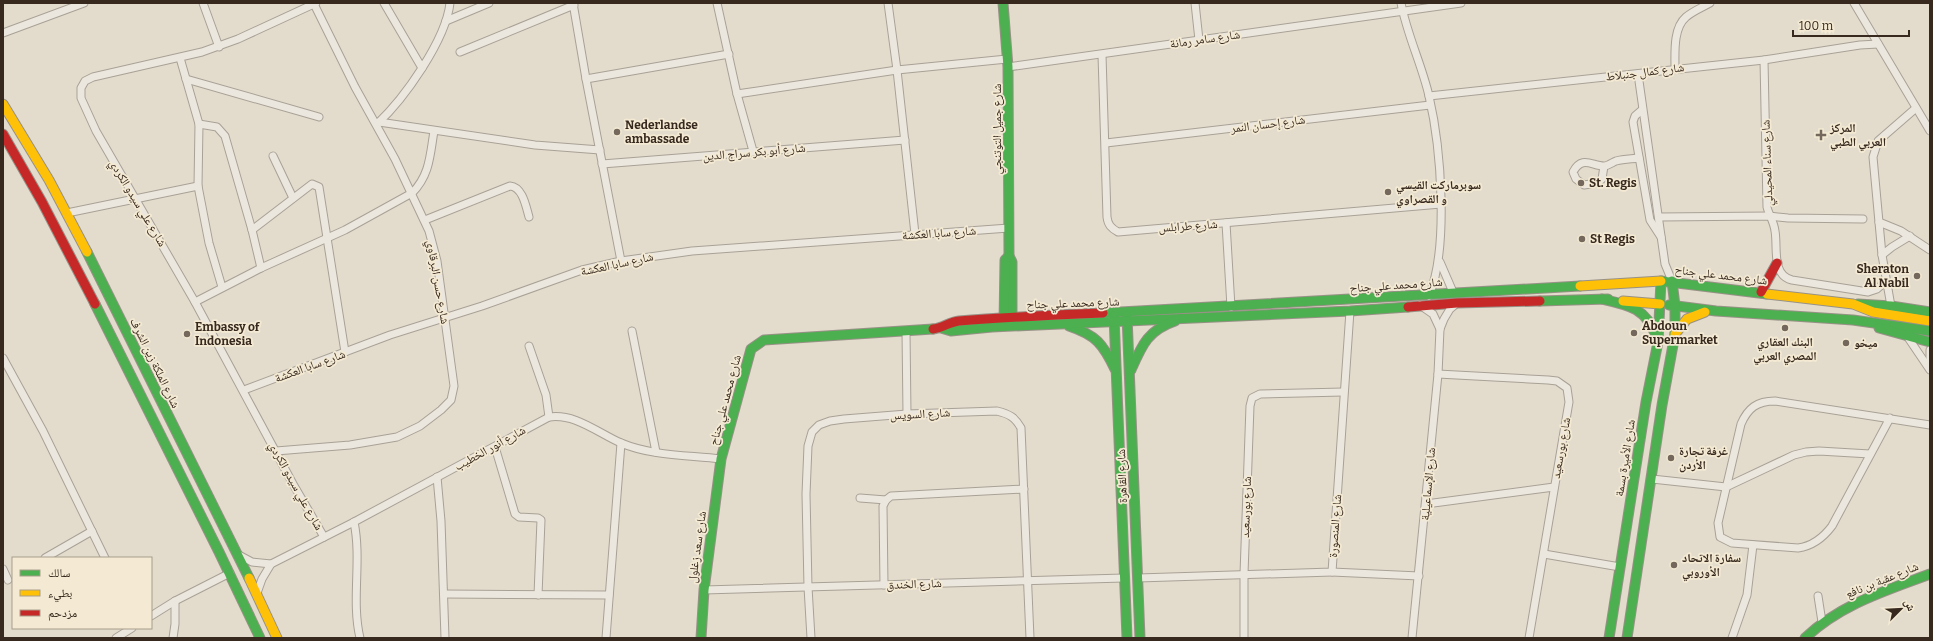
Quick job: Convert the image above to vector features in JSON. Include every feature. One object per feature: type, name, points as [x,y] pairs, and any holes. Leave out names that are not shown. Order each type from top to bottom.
[{"type":"main road","name":"شارع جميل التوتنجي","points":[[1003,3],[1008,63],[1009,256],[1005,260],[1008,322]]},
{"type":"main road","name":"شارع الملكة زين الشرف","points":[[3,104],[67,213],[257,593],[277,638]]},
{"type":"main road","points":[[3,134],[29,177],[90,294],[230,573],[260,638]]},
{"type":"main road","points":[[1762,292],[1777,263]]},
{"type":"main road","name":"شارع محمد علي جناح","points":[[721,459],[750,355],[755,345],[764,340],[941,328],[951,331],[1008,322],[1114,318],[1231,307],[1429,296],[1453,292],[1661,281],[1672,281],[1853,304],[1892,306],[1930,312]]},
{"type":"main road","name":"شارع الأميرة بسمة","points":[[1609,638],[1645,410],[1658,342],[1661,281]]},
{"type":"main road","points":[[1627,638],[1674,338],[1675,306],[1672,281]]},
{"type":"main road","points":[[1602,299],[1630,305],[1638,309],[1650,320],[1658,342]]},
{"type":"main road","name":"شارع محمد علي جناح","points":[[1127,317],[1190,317],[1350,311],[1457,303],[1602,299],[1716,311],[1853,320],[1930,331]]},
{"type":"main road","name":"شارع محمد علي جناح","points":[[1853,304],[1873,312],[1930,321]]},
{"type":"main road","points":[[1674,338],[1685,319],[1701,313],[1716,311]]},
{"type":"main road","name":"شارع القاهرة","points":[[1127,317],[1140,638]]},
{"type":"main road","points":[[1130,372],[1142,345],[1151,332],[1166,324],[1190,317]]},
{"type":"main road","name":"شارع محمد علي جناح","points":[[1008,322],[1064,324],[1114,318]]},
{"type":"main road","name":"شارع القاهرة","points":[[1114,318],[1127,638]]},
{"type":"main road","name":"شارع محمد علي جناح","points":[[1853,320],[1930,342]]},
{"type":"main road","points":[[1064,324],[1087,332],[1096,337],[1104,346],[1117,373]]},
{"type":"main road","name":"شارع سعد زغلول","points":[[701,638],[704,590],[721,459]]},
{"type":"main road","name":"شارع عقبة بن نافع","points":[[1805,638],[1822,622],[1869,596],[1930,574]]},
{"type":"street","points":[[3,33],[84,3]]},
{"type":"street","points":[[203,3],[219,46]]},
{"type":"street","name":"شارع علي سيدو الكردي","points":[[315,3],[219,46],[180,58],[102,74],[85,81],[81,88],[81,98],[84,107],[112,160],[195,302],[324,537]]},
{"type":"street","name":"شارع حسن البرقاوي","points":[[276,451],[350,445],[387,440],[410,431],[434,416],[447,404],[453,395],[453,381],[437,261],[425,220],[378,124],[315,3]]},
{"type":"street","points":[[384,3],[422,68]]},
{"type":"street","points":[[378,124],[422,68],[446,21],[450,3]]},
{"type":"street","points":[[446,21],[489,3]]},
{"type":"street","points":[[717,3],[737,94],[753,151]]},
{"type":"street","points":[[888,3],[915,234]]},
{"type":"street","points":[[1195,3],[1199,40]]},
{"type":"street","name":"شارع سامر رمانة","points":[[737,94],[897,70],[1102,55],[1402,6],[1461,3]]},
{"type":"street","points":[[1674,68],[1680,26],[1687,16],[1710,3]]},
{"type":"street","points":[[1854,3],[1930,131]]},
{"type":"street","points":[[460,52],[574,4],[586,79],[621,261]]},
{"type":"street","points":[[1402,6],[1429,96],[1435,131],[1441,204],[1439,260],[1434,284],[1429,296]]},
{"type":"street","points":[[1860,45],[1872,34]]},
{"type":"street","name":"شارع كمال جنبلاط","points":[[1429,96],[1638,74],[1674,68],[1764,60],[1860,45],[1878,44]]},
{"type":"street","points":[[586,79],[729,54]]},
{"type":"street","name":"شارع طرابلس","points":[[1102,55],[1106,144],[1107,217],[1108,223],[1112,229],[1118,232],[1441,204]]},
{"type":"street","points":[[180,58],[199,124],[198,186],[210,243],[222,287]]},
{"type":"street","name":"شارع سناء المحيدلي","points":[[1764,60],[1767,207],[1775,230],[1777,263]]},
{"type":"street","points":[[1638,74],[1665,264],[1672,281]]},
{"type":"street","points":[[186,79],[319,117]]},
{"type":"street","name":"شارع إحسان النمر","points":[[1106,144],[1430,105]]},
{"type":"street","points":[[1892,306],[1882,255],[1873,157],[1876,145],[1888,131],[1916,108]]},
{"type":"street","points":[[1642,110],[1633,119],[1639,158],[1650,220],[1662,239]]},
{"type":"street","points":[[199,124],[217,127],[225,136],[252,230],[261,268]]},
{"type":"street","points":[[378,124],[535,145],[600,150]]},
{"type":"street","points":[[195,302],[261,268],[377,214],[412,193],[420,185],[427,172],[434,131]]},
{"type":"street","name":"شارع أبو بكر سراج الدين","points":[[602,164],[905,140]]},
{"type":"street","points":[[273,156],[293,198]]},
{"type":"street","points":[[1604,166],[1617,161],[1639,158]]},
{"type":"street","points":[[252,230],[312,184],[319,187],[345,352]]},
{"type":"street","points":[[67,213],[198,186]]},
{"type":"street","points":[[425,220],[510,186],[519,190],[530,217]]},
{"type":"street","points":[[1659,217],[1769,216],[1788,218],[1863,219]]},
{"type":"street","points":[[1879,222],[1890,225],[1910,236],[1930,250]]},
{"type":"street","points":[[1226,223],[1231,307]]},
{"type":"street","name":"شارع سابا العكشة","points":[[244,390],[345,352],[582,270],[621,261],[692,251],[1009,228]]},
{"type":"street","points":[[1882,255],[1910,236]]},
{"type":"street","points":[[1439,260],[1453,292]]},
{"type":"street","points":[[1777,263],[1783,275],[1792,280],[1868,292],[1877,289],[1886,281]]},
{"type":"street","points":[[1661,281],[1665,264]]},
{"type":"street","name":"شارع الإسماعيلية","points":[[1412,638],[1438,374],[1440,329],[1444,319],[1457,303]]},
{"type":"street","points":[[1420,305],[1433,314],[1440,329]]},
{"type":"street","name":"شارع المنصورة","points":[[1138,578],[1332,572],[1350,311]]},
{"type":"street","points":[[632,331],[656,452]]},
{"type":"street","points":[[906,331],[907,414]]},
{"type":"street","points":[[1907,336],[1930,370]]},
{"type":"street","points":[[1658,342],[1674,338]]},
{"type":"street","points":[[529,346],[546,395],[550,417],[564,416],[621,443],[656,452],[721,459]]},
{"type":"street","points":[[1930,350],[1930,361]]},
{"type":"street","points":[[3,358],[43,431],[105,557]]},
{"type":"street","name":"شارع بورسعيد","points":[[1438,374],[1548,380],[1563,383],[1569,395],[1529,638]]},
{"type":"street","name":"شارع بورسعيد","points":[[1244,638],[1244,574],[1250,414],[1252,398],[1260,394],[1344,392]]},
{"type":"street","points":[[1890,418],[1832,526],[1819,540],[1804,547],[1798,548],[1732,543],[1720,537],[1718,523],[1745,415],[1748,410],[1760,402],[1780,402],[1890,418],[1930,425]]},
{"type":"street","name":"شارع السويس","points":[[811,638],[808,587],[807,457],[809,438],[812,432],[819,425],[830,421],[907,414],[997,410],[1010,414],[1021,428],[1030,638]]},
{"type":"street","name":"شارع أنور الخطيب","points":[[271,564],[354,522],[550,417]]},
{"type":"street","points":[[606,638],[621,443]]},
{"type":"street","points":[[495,447],[515,514],[519,517],[538,518],[541,520],[538,595]]},
{"type":"street","points":[[1652,479],[1726,487],[1800,453],[1819,451],[1870,454]]},
{"type":"street","points":[[437,477],[445,638]]},
{"type":"street","points":[[1426,504],[1554,487]]},
{"type":"street","points":[[884,585],[883,506],[886,500],[891,496],[1024,489]]},
{"type":"street","points":[[860,498],[886,500]]},
{"type":"street","points":[[354,522],[358,554],[356,616],[360,638]]},
{"type":"street","points":[[47,557],[92,531]]},
{"type":"street","points":[[1732,638],[1747,595],[1754,545]]},
{"type":"street","points":[[237,554],[252,562],[271,564],[262,579],[257,593]]},
{"type":"street","points":[[1544,554],[1620,567]]},
{"type":"street","points":[[3,569],[8,580]]},
{"type":"street","points":[[1332,572],[1419,576]]},
{"type":"street","points":[[152,615],[175,601],[230,573]]},
{"type":"street","name":"شارع الخندق","points":[[704,590],[1124,578]]},
{"type":"street","points":[[444,594],[609,595]]},
{"type":"street","points":[[1818,596],[1822,622]]},
{"type":"street","points":[[173,638],[175,624],[175,601]]},
{"type":"street","points":[[116,638],[130,629]]},
{"type":"traffic: fast","points":[[1003,3],[1008,67],[1009,256],[1012,262],[1012,323]]},
{"type":"traffic: fast","points":[[87,252],[249,578]]},
{"type":"traffic: fast","points":[[1004,323],[1005,260],[1009,256]]},
{"type":"traffic: fast","points":[[1609,638],[1646,402],[1658,342],[1661,281],[1767,294]]},
{"type":"traffic: fast","points":[[1627,638],[1662,405],[1675,334],[1675,306],[1672,281]]},
{"type":"traffic: fast","points":[[1103,313],[1580,286]]},
{"type":"traffic: fast","points":[[1602,299],[1620,303],[1635,309],[1647,319],[1656,336]]},
{"type":"traffic: fast","points":[[1540,301],[1608,299]]},
{"type":"traffic: fast","points":[[95,304],[219,552],[260,638]]},
{"type":"traffic: fast","points":[[1858,304],[1891,306],[1930,312]]},
{"type":"traffic: fast","points":[[1669,305],[1716,311],[1853,320],[1930,331]]},
{"type":"traffic: fast","points":[[941,328],[951,331],[992,327],[1350,311],[1408,307]]},
{"type":"traffic: fast","points":[[1114,316],[1127,638]]},
{"type":"traffic: fast","points":[[1127,316],[1140,638]]},
{"type":"traffic: fast","points":[[1131,370],[1143,346],[1152,334],[1158,329],[1175,321]]},
{"type":"traffic: fast","points":[[1069,326],[1086,333],[1098,342],[1107,353],[1115,369]]},
{"type":"traffic: fast","points":[[1879,328],[1930,342]]},
{"type":"traffic: fast","points":[[701,638],[704,590],[721,459],[751,349],[764,340],[933,329]]},
{"type":"traffic: fast","points":[[1805,638],[1833,616],[1849,607],[1880,593],[1930,574]]},
{"type":"traffic: slow","points":[[3,104],[49,180],[87,252]]},
{"type":"traffic: slow","points":[[1580,286],[1661,281]]},
{"type":"traffic: slow","points":[[1767,294],[1853,304],[1873,312],[1930,321]]},
{"type":"traffic: slow","points":[[1623,301],[1660,304]]},
{"type":"traffic: slow","points":[[1675,334],[1687,319],[1705,312]]},
{"type":"traffic: slow","points":[[249,578],[277,638]]},
{"type":"traffic: jam","points":[[3,134],[42,202],[95,304]]},
{"type":"traffic: jam","points":[[1761,292],[1777,263]]},
{"type":"traffic: jam","points":[[1408,307],[1457,303],[1540,301]]},
{"type":"traffic: jam","points":[[933,329],[959,321],[1103,313]]},
{"type":"place","name":"Nederlandse ambassade","points":[[617,132]]},
{"type":"place","name":"المركز العربي الطبي","points":[[1821,135]]},
{"type":"place","name":"St. Regis","points":[[1581,183]]},
{"type":"place","name":"سوبرماركت القيسي و القصراوي","points":[[1388,192]]},
{"type":"place","name":"St Regis","points":[[1582,239]]},
{"type":"place","name":"Sheraton Al Nabil","points":[[1917,276]]},
{"type":"place","name":"البنك العقاري المصري العربي","points":[[1785,328]]},
{"type":"place","name":"Abdoun Supermarket","points":[[1634,333]]},
{"type":"place","name":"Embassy of Indonesia","points":[[187,334]]},
{"type":"place","name":"ميخو","points":[[1846,343]]},
{"type":"place","name":"غرفة تجارة الأردن","points":[[1671,458]]},
{"type":"place","name":"سفارة الاتحاد الأوروبي","points":[[1674,565]]}]
